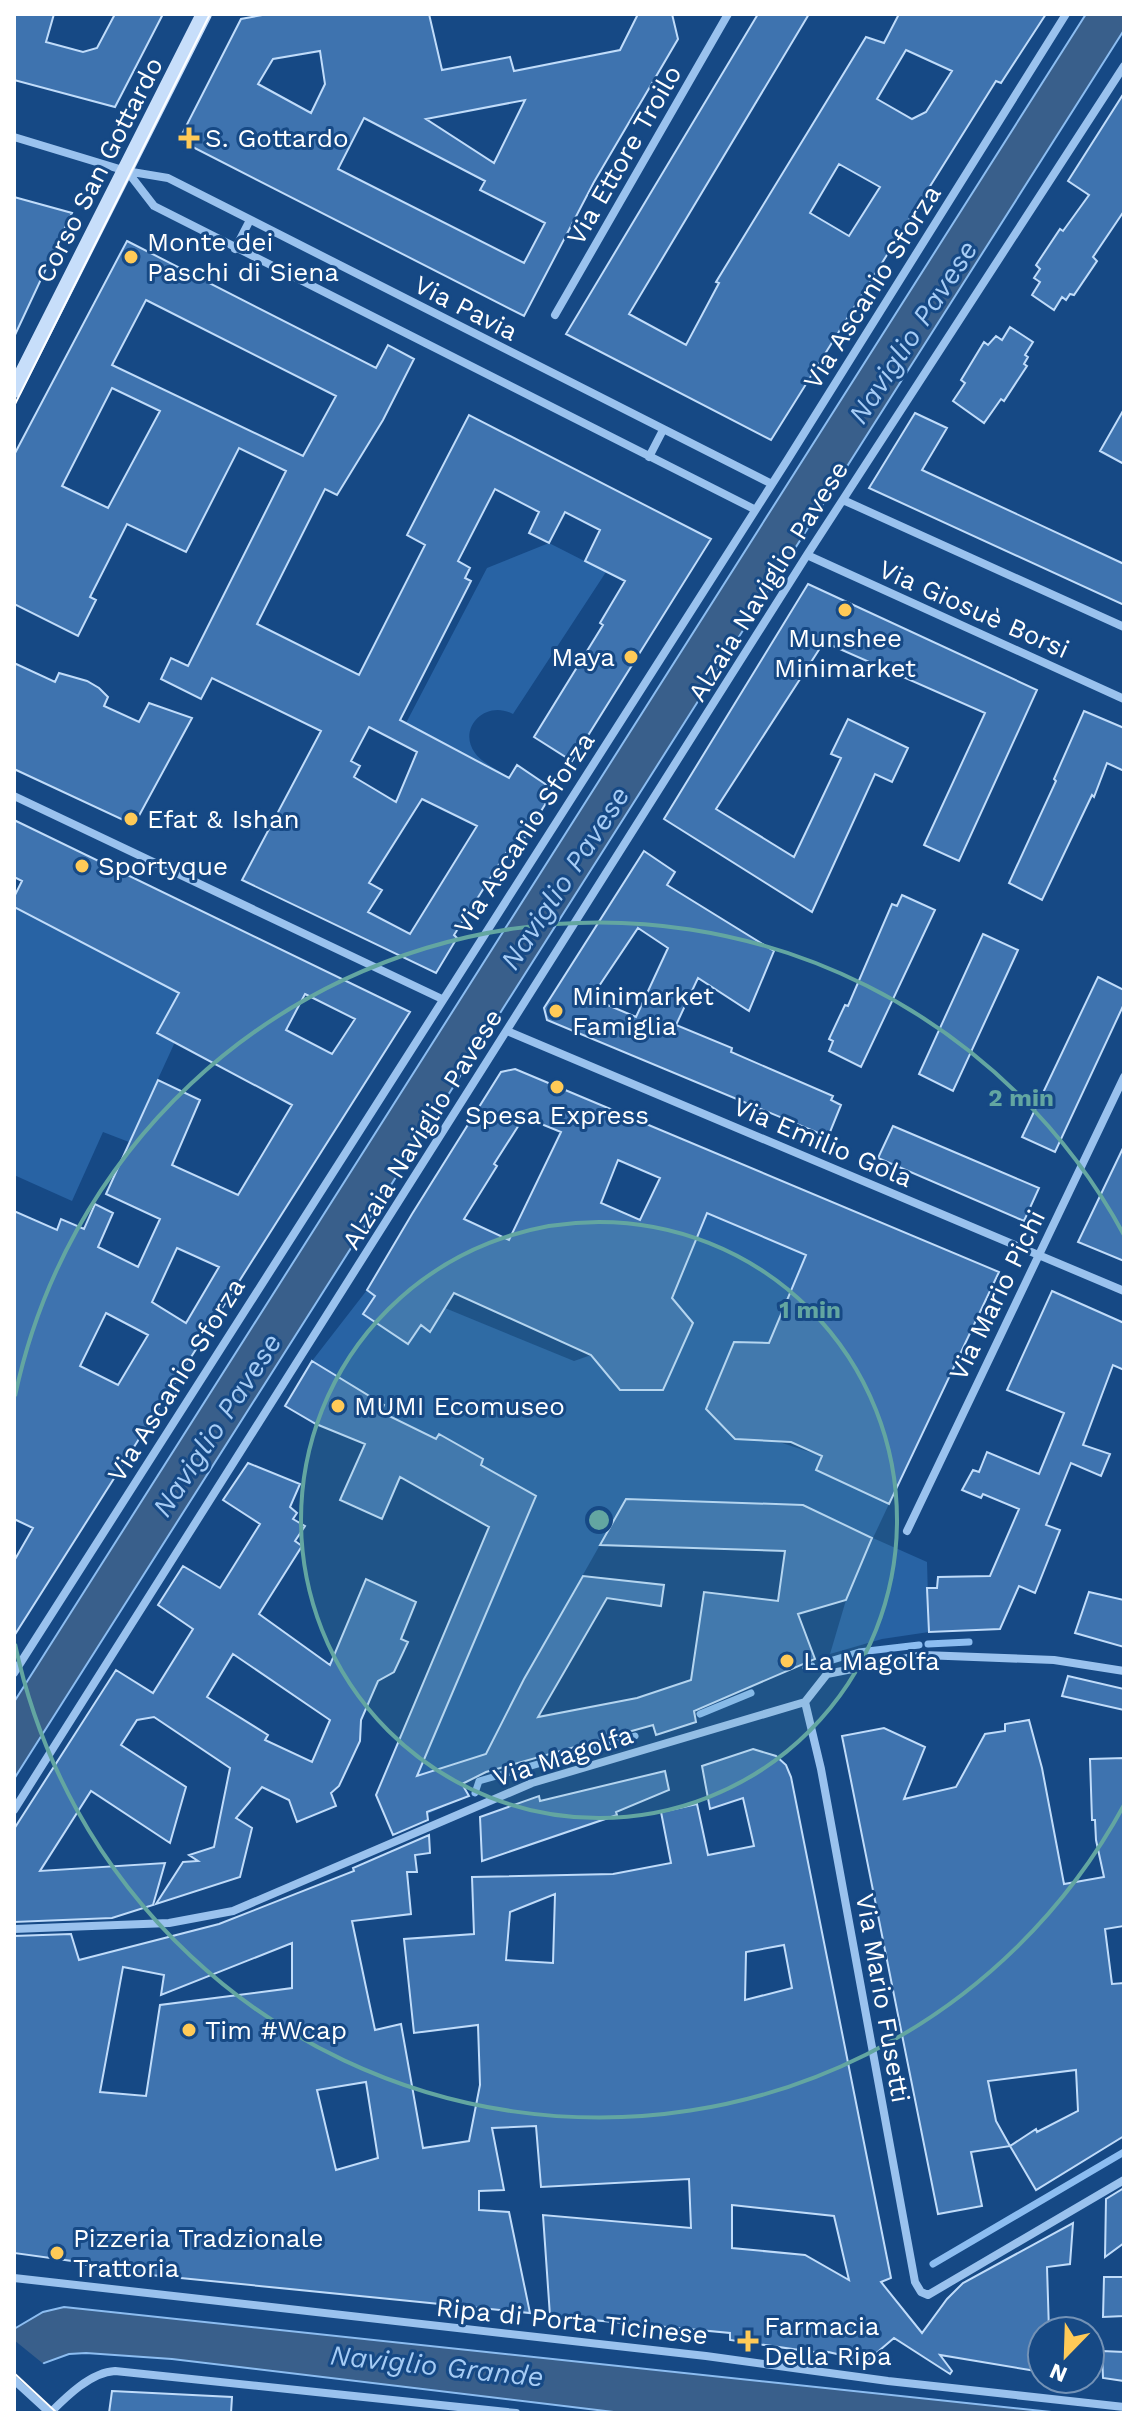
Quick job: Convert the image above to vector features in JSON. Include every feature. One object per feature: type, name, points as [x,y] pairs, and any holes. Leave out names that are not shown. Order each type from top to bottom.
[{"type":"street","name":"Corso San Gottardo","points":[[14,390],[204,14]]},
{"type":"street","name":"Via Ettore Troilo","points":[[555,315],[728,14]]},
{"type":"street","name":"Via Ascanio Sforza","points":[[14,1673],[1066,14]]},
{"type":"street","name":"Alzaia Naviglio Pavese","points":[[14,1810],[807,555],[1124,66]]},
{"type":"street","points":[[14,137],[126,171]]},
{"type":"street","name":"Via Pavia","points":[[126,171],[168,178],[770,483]]},
{"type":"street","name":"Via Pavia","points":[[126,171],[154,206],[754,509]]},
{"type":"street","points":[[235,249],[250,220]]},
{"type":"street","points":[[649,457],[663,430]]},
{"type":"street","name":"Via Giosuè Borsi","points":[[843,500],[1124,627]]},
{"type":"street","name":"Via Giosuè Borsi","points":[[807,555],[1124,699]]},
{"type":"street","points":[[14,796],[442,999]]},
{"type":"street","name":"Via Emilio Gola","points":[[507,1031],[1124,1291]]},
{"type":"street","name":"Via Mario Pichi","points":[[907,1531],[1124,1077]]},
{"type":"street","points":[[805,1702],[827,1674],[923,1655],[1054,1660],[1124,1671]]},
{"type":"street","name":"Via Magolfa","points":[[14,1929],[169,1923],[233,1911],[532,1783],[805,1702]]},
{"type":"street","name":"Via Mario Fusetti","points":[[805,1702],[821,1769],[915,2282],[921,2292],[928,2295],[1124,2180]]},
{"type":"street","name":"Ripa di Porta Ticinese","points":[[14,2278],[706,2356],[888,2381],[1124,2407]]},
{"type":"street","points":[[14,2380],[50,2413],[99,2375],[115,2371],[516,2413]]},
{"type":"shaded area","points":[[549,543],[606,572],[513,714],[493,710],[484,713],[472,726],[470,744],[475,753],[506,776],[406,723],[487,568]]},
{"type":"shaded area","points":[[14,907],[179,993],[157,1033],[175,1042],[129,1142],[103,1132],[72,1201],[14,1175]]},
{"type":"shaded area","points":[[707,1213],[806,1255],[769,1343],[734,1343],[735,1438],[776,1441],[822,1456],[816,1470],[889,1504],[873,1538],[927,1562],[929,1632],[882,1639],[830,1654],[846,1600],[872,1539],[803,1505],[626,1499],[521,1684],[486,1754],[447,1766],[436,1791],[443,1807],[417,1819],[408,1797],[536,1497],[481,1465],[483,1459],[439,1434],[436,1439],[381,1412],[384,1405],[312,1361],[367,1290],[375,1296],[363,1315],[408,1344],[421,1325],[430,1331],[445,1308],[574,1361],[591,1355],[620,1390],[663,1390],[693,1323],[672,1298]]},
{"type":"water","name":"Naviglio Pavese","points":[[1086,14],[1124,14],[1124,30],[14,1779],[14,1702]]},
{"type":"water","name":"Naviglio Grande","points":[[64,2307],[1061,2413],[622,2413],[172,2359],[86,2353],[69,2354],[44,2363],[14,2393],[14,2329],[43,2312]]},
{"type":"pier","points":[[14,2340],[46,2366],[14,2397]]},
{"type":"building","points":[[14,14],[54,14],[46,42],[83,52],[97,48],[115,14],[163,14],[115,107],[14,80]]},
{"type":"building","points":[[268,14],[429,14],[442,70],[510,57],[514,71],[620,50],[638,14],[672,14],[678,39],[594,182],[524,316],[179,140],[241,19]],"holes":[[[320,51],[325,84],[311,113],[258,84],[273,59]],[[525,100],[494,163],[426,119]],[[364,118],[485,181],[480,190],[545,223],[524,263],[338,169]]]},
{"type":"building","points":[[758,14],[809,14],[629,314],[686,345],[719,283],[716,282],[866,37],[884,43],[899,14],[1046,14],[1001,83],[996,81],[771,440],[566,334]],"holes":[[[906,50],[952,71],[926,112],[912,119],[877,99]],[[839,164],[880,187],[849,236],[810,213]]]},
{"type":"building","points":[[1124,93],[1124,211],[1093,257],[1097,261],[1074,295],[1070,294],[1066,300],[1062,297],[1054,310],[1032,295],[1040,282],[1034,278],[1040,269],[1036,265],[1060,229],[1063,231],[1089,195],[1068,181]]},
{"type":"building","points":[[14,197],[72,213],[14,337]]},
{"type":"building","points":[[127,241],[376,368],[388,345],[414,359],[383,420],[337,495],[325,489],[257,624],[359,675],[425,545],[407,535],[469,415],[711,539],[572,761],[534,737],[603,625],[600,623],[625,581],[585,561],[600,530],[565,512],[549,543],[529,533],[539,512],[495,489],[458,561],[470,568],[465,578],[471,581],[400,720],[509,778],[517,765],[554,790],[519,847],[512,844],[454,935],[457,938],[436,973],[242,880],[321,731],[212,678],[201,699],[161,679],[171,658],[188,666],[286,471],[239,448],[186,552],[127,524],[90,597],[96,600],[78,636],[14,604],[14,455]],"holes":[[[146,300],[336,396],[303,456],[112,365]],[[112,388],[160,411],[108,508],[62,486]],[[369,727],[417,752],[396,802],[354,777],[360,766],[351,761]],[[422,799],[477,826],[410,934],[368,912],[382,890],[369,883]]]},
{"type":"building","points":[[1010,327],[1033,342],[1025,355],[1028,357],[1024,364],[1027,366],[1004,401],[1001,399],[984,423],[953,401],[965,383],[961,380],[984,342],[988,345],[996,336],[1002,340]]},
{"type":"building","points":[[1124,409],[1124,464],[1100,451]]},
{"type":"building","points":[[915,413],[947,428],[922,470],[1124,564],[1124,605],[869,488]]},
{"type":"building","points":[[808,584],[1037,690],[959,861],[924,845],[985,713],[824,642],[716,809],[794,857],[841,758],[831,754],[848,719],[908,748],[892,782],[875,774],[812,912],[664,819]]},
{"type":"building","points":[[14,663],[55,682],[59,673],[87,681],[108,697],[104,706],[139,722],[149,703],[192,718],[134,825],[14,769]]},
{"type":"building","points":[[1084,711],[1124,728],[1124,771],[1107,763],[1094,797],[1092,795],[1042,900],[1009,883]]},
{"type":"building","points":[[14,820],[410,1012],[14,1636],[14,1561],[33,1528],[14,1519],[14,1211],[57,1230],[61,1219],[84,1229],[95,1204],[113,1213],[98,1247],[138,1267],[160,1219],[106,1194],[158,1080],[200,1100],[172,1165],[238,1195],[292,1105],[157,1033],[179,993],[14,907],[14,897],[22,881],[14,877]],"holes":[[[305,994],[355,1019],[332,1054],[286,1030]],[[177,1248],[219,1267],[186,1323],[152,1302]],[[106,1313],[148,1335],[118,1385],[80,1366]]]},
{"type":"building","points":[[644,851],[675,872],[667,885],[774,951],[749,1011],[698,978],[676,1025],[833,1096],[831,1100],[841,1105],[828,1137],[547,1020],[544,1008]],"holes":[[[638,928],[668,948],[636,1017],[591,998]]]},
{"type":"building","points":[[902,895],[935,910],[861,1067],[829,1051],[833,1041],[829,1039],[845,1005],[848,1006],[892,904],[897,906]]},
{"type":"building","points":[[983,934],[1018,950],[953,1091],[919,1074]]},
{"type":"building","points":[[1098,977],[1124,990],[1124,1004],[1055,1152],[1022,1137]]},
{"type":"building","points":[[515,1069],[999,1272],[889,1504],[816,1470],[822,1456],[791,1442],[735,1439],[706,1409],[734,1342],[769,1343],[806,1255],[707,1213],[672,1298],[693,1323],[663,1390],[620,1390],[591,1355],[454,1293],[430,1332],[421,1325],[408,1344],[363,1314],[375,1296],[367,1290],[501,1072]],"holes":[[[524,1117],[561,1132],[509,1240],[464,1219]],[[618,1160],[660,1178],[640,1220],[601,1203]]]},
{"type":"building","points":[[893,1126],[1039,1188],[1024,1221],[878,1158]]},
{"type":"building","points":[[1124,1146],[1124,1261],[1078,1242]]},
{"type":"building","points":[[1052,1291],[1124,1323],[1124,1370],[1113,1365],[1083,1445],[1110,1454],[1101,1476],[1071,1463],[1046,1525],[1060,1530],[1035,1593],[1019,1586],[1000,1629],[929,1632],[927,1588],[937,1588],[938,1577],[990,1576],[1019,1509],[983,1494],[981,1498],[962,1490],[973,1470],[979,1472],[987,1452],[1039,1474],[1064,1413],[1007,1390]]},
{"type":"building","points":[[312,1361],[384,1405],[381,1412],[436,1439],[439,1434],[483,1459],[481,1465],[536,1496],[417,1776],[486,1754],[524,1679],[583,1576],[664,1585],[661,1606],[607,1598],[538,1717],[637,1698],[691,1680],[704,1592],[778,1601],[785,1551],[600,1545],[626,1499],[803,1505],[872,1538],[846,1600],[798,1614],[815,1659],[694,1711],[696,1722],[656,1735],[653,1725],[486,1772],[462,1784],[469,1796],[427,1812],[428,1820],[393,1835],[376,1795],[489,1527],[400,1477],[382,1519],[340,1500],[365,1444],[316,1424],[285,1406]]},
{"type":"building","points":[[248,1463],[300,1484],[290,1507],[297,1513],[293,1519],[305,1526],[295,1541],[302,1546],[259,1614],[330,1665],[366,1579],[416,1602],[401,1639],[408,1642],[394,1672],[378,1681],[361,1720],[360,1741],[339,1786],[331,1793],[336,1806],[297,1822],[289,1800],[262,1787],[236,1818],[252,1828],[240,1877],[156,1904],[183,1862],[198,1861],[189,1855],[214,1847],[230,1768],[154,1717],[137,1720],[121,1745],[186,1787],[170,1843],[91,1791],[40,1871],[165,1863],[153,1905],[112,1918],[14,1922],[14,1829],[116,1670],[153,1693],[193,1629],[158,1605],[183,1566],[220,1588],[260,1524],[223,1500]],"holes":[[[233,1654],[330,1720],[312,1762],[265,1740],[268,1735],[207,1697]]]},
{"type":"building","points":[[1089,1592],[1124,1600],[1124,1647],[1075,1633]]},
{"type":"building","points":[[1068,1676],[1124,1689],[1124,1710],[1062,1696]]},
{"type":"building","points":[[1029,1720],[1042,1768],[1064,1884],[1104,1877],[1095,1820],[1092,1820],[1090,1759],[1124,1758],[1124,1926],[1105,1929],[1112,1984],[1124,1983],[1124,2136],[1036,2190],[1010,2146],[971,2152],[982,2206],[938,2214],[842,1736],[884,1728],[925,1747],[904,1799],[956,1787],[985,1734],[1005,1731],[1005,1724]],"holes":[[[1076,2070],[1078,2111],[1037,2132],[1036,2129],[1010,2146],[996,2121],[988,2081]]]},
{"type":"building","points":[[753,1749],[776,1756],[786,1765],[791,1777],[891,2278],[881,2282],[922,2333],[963,2283],[1073,2223],[1070,2264],[1047,2267],[1048,2315],[1026,2315],[1026,2369],[940,2355],[952,2371],[950,2374],[894,2338],[867,2361],[828,2352],[730,2340],[730,2333],[550,2316],[543,2215],[691,2228],[689,2179],[541,2187],[536,2126],[492,2128],[504,2190],[479,2191],[479,2210],[509,2212],[530,2313],[110,2271],[72,2261],[14,2253],[14,1936],[71,1934],[79,1960],[219,1924],[354,1871],[353,1868],[429,1835],[430,1853],[415,1855],[417,1872],[407,1872],[411,1914],[352,1921],[375,2030],[401,2024],[423,2148],[469,2141],[480,2085],[478,2025],[414,2033],[404,1939],[474,1934],[472,1877],[613,1874],[671,1863],[661,1812],[697,1804],[708,1855],[754,1846],[743,1798],[710,1809],[702,1766]],"holes":[[[555,1894],[553,1963],[506,1960],[510,1912]],[[292,1943],[292,1988],[160,2005],[146,2096],[100,2092],[123,1967],[164,1975],[161,1995]],[[784,1945],[792,1988],[745,2000],[746,1952]],[[366,2082],[378,2158],[336,2170],[317,2090]],[[732,2205],[834,2216],[849,2280],[805,2255],[732,2248]]]},
{"type":"building","points":[[665,1771],[669,1790],[616,1812],[617,1815],[482,1861],[480,1817],[539,1796],[540,1801]]},
{"type":"building","points":[[1124,2188],[1124,2243],[1105,2257],[1106,2199]]},
{"type":"building","points":[[1104,2277],[1124,2277],[1124,2316],[1103,2315]]},
{"type":"building","points":[[1106,2351],[1124,2352],[1124,2381],[1106,2378]]},
{"type":"building","points":[[112,2391],[232,2397],[231,2413],[109,2413]]},
{"type":"waterway","points":[[928,1644],[969,1642]]},
{"type":"waterway","points":[[833,1660],[859,1652],[919,1645]]},
{"type":"waterway","points":[[806,1668],[812,1666]]},
{"type":"waterway","points":[[700,1714],[751,1693]]},
{"type":"waterway","points":[[475,1793],[479,1781],[635,1736]]},
{"type":"waterway","points":[[933,2264],[1124,2152]]},
{"type":"tram line","points":[[14,406],[210,14]]},
{"type":"tram line","points":[[14,2373],[57,2413]]},
{"type":"place","name":"S. Gottardo","points":[[189,138]]},
{"type":"place","name":"Monte dei Paschi di Siena","points":[[131,257]]},
{"type":"place","name":"Munshee Minimarket","points":[[845,610]]},
{"type":"place","name":"Maya","points":[[631,657]]},
{"type":"place","name":"Efat & Ishan","points":[[131,819]]},
{"type":"place","name":"Sportyque","points":[[82,866]]},
{"type":"place","name":"Minimarket Famiglia","points":[[556,1011]]},
{"type":"place","name":"Spesa Express","points":[[557,1087]]},
{"type":"place","name":"MUMI Ecomuseo","points":[[338,1406]]},
{"type":"place","name":"La Magolfa","points":[[787,1661]]},
{"type":"place","name":"Tim #Wcap","points":[[189,2030]]},
{"type":"place","name":"Pizzeria Tradzionale Trattoria","points":[[57,2253]]},
{"type":"place","name":"Farmacia Della Ripa","points":[[748,2341]]}]
